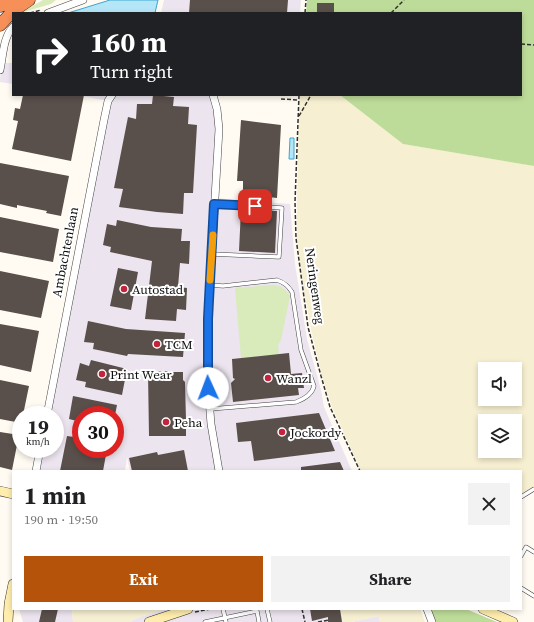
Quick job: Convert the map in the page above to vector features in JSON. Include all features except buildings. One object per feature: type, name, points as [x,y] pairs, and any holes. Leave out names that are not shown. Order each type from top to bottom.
[{"type":"highway","points":[[0,6],[18,0]]},
{"type":"highway","points":[[12,12],[29,0]]},
{"type":"highway","points":[[0,25],[12,12]]},
{"type":"street","points":[[51,12],[83,0]]},
{"type":"street","points":[[0,70],[8,33],[12,28]]},
{"type":"street","name":"Ambachtenlaan","points":[[49,406],[104,120],[108,101],[111,96]]},
{"type":"street","points":[[213,96],[217,109],[218,128],[207,374],[209,409],[219,470]]},
{"type":"street","points":[[36,470],[38,458]]},
{"type":"street","points":[[0,491],[12,494]]},
{"type":"street","points":[[8,622],[12,589]]},
{"type":"street","points":[[149,622],[185,610]]},
{"type":"street","points":[[427,610],[432,622]]},
{"type":"street","points":[[485,610],[513,622]]},
{"type":"lane","points":[[212,254],[279,257],[282,208],[214,204]]},
{"type":"lane","points":[[209,409],[296,402],[304,400],[310,395],[314,386],[301,350],[292,292],[288,286],[277,280],[223,286],[210,285]]},
{"type":"lane","points":[[522,496],[534,489]]},
{"type":"lane","points":[[522,554],[526,547],[534,552]]},
{"type":"lane","points":[[522,588],[533,594]]},
{"type":"lane","points":[[223,610],[226,622]]},
{"type":"lane","points":[[267,610],[270,622]]},
{"type":"lane","points":[[206,622],[257,611],[260,622]]},
{"type":"path","points":[[305,12],[306,0]]},
{"type":"path","points":[[392,12],[404,0]]},
{"type":"path","points":[[522,44],[534,45]]},
{"type":"path","name":"Neringenweg","points":[[299,96],[295,202],[296,238],[308,327],[330,407],[360,470]]},
{"type":"path","points":[[299,118],[310,96]]},
{"type":"path","points":[[282,99],[299,100]]},
{"type":"path","points":[[302,610],[305,622]]},
{"type":"path","points":[[318,622],[329,620]]},
{"type":"shaded area","points":[[164,0],[301,0],[300,12],[161,12]]},
{"type":"shaded area","points":[[1,63],[12,63],[12,84],[0,82]]},
{"type":"shaded area","points":[[82,96],[213,96],[217,109],[215,198],[290,204],[295,264],[307,339],[321,390],[324,407],[352,470],[130,470],[127,457],[125,470],[36,470],[38,458],[64,458],[64,406],[49,406],[108,101]]},
{"type":"shaded area","points":[[299,96],[341,96],[403,144],[534,166],[534,487],[522,493],[522,470],[361,470],[332,407],[322,376],[311,329],[297,237]]},
{"type":"shaded area","points":[[19,610],[72,610],[73,622],[23,622]]},
{"type":"shaded area","points":[[72,610],[163,610],[137,618],[130,622],[73,622]]},
{"type":"shaded area","points":[[162,610],[340,610],[343,622],[130,622],[137,618]]},
{"type":"shaded area","points":[[340,610],[420,610],[425,622],[380,622],[379,616],[351,622],[343,622]]},
{"type":"shaded area","points":[[379,616],[380,622],[351,622]]},
{"type":"green space","points":[[43,0],[56,0],[51,4],[22,12]]},
{"type":"green space","points":[[307,0],[534,0],[534,166],[403,144],[341,96],[522,96],[522,12],[306,12]]},
{"type":"green space","points":[[274,285],[283,288],[290,296],[281,340],[278,345],[279,355],[241,358],[235,288]]},
{"type":"green space","points":[[431,610],[468,610],[497,622],[435,622]]},
{"type":"water","points":[[110,0],[158,0],[155,12],[71,12]]},
{"type":"water","points":[[290,138],[294,138],[294,159],[289,159]]},
{"type":"slow traffic","points":[[210,280],[213,235]]},
{"type":"place","name":"Autostad","points":[[124,289]]},
{"type":"place","name":"TCM","points":[[157,344]]},
{"type":"place","name":"Print Wear","points":[[102,374]]},
{"type":"place","name":"Wanzl","points":[[268,378]]},
{"type":"place","name":"Peha","points":[[166,422]]},
{"type":"place","name":"Jockordy","points":[[282,432]]},
{"type":"route","points":[[208,388],[208,319],[214,204],[255,206]]}]
